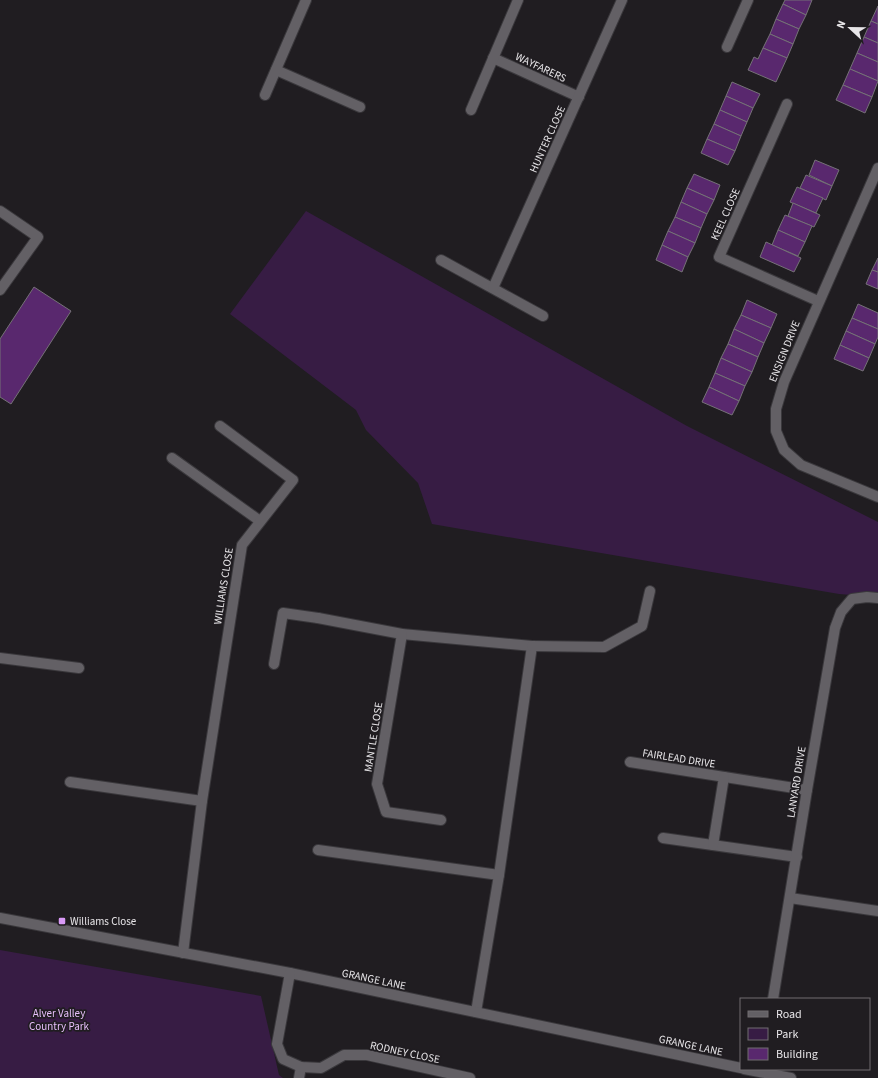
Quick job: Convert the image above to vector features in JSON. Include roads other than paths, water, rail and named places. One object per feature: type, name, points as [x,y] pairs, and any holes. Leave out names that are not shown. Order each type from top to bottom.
[{"type":"street","points":[[265,95],[306,0]]},
{"type":"street","points":[[471,110],[518,0]]},
{"type":"street","name":"HUNTER CLOSE","points":[[493,288],[622,0]]},
{"type":"street","points":[[727,47],[748,0]]},
{"type":"street","name":"WAYFARERS","points":[[493,58],[579,97]]},
{"type":"street","points":[[276,70],[360,107]]},
{"type":"street","name":"KEEL CLOSE","points":[[787,104],[719,257],[818,301]]},
{"type":"street","name":"ENSIGN DRIVE","points":[[878,168],[818,301],[784,382],[776,409],[776,431],[784,450],[802,465],[878,497]]},
{"type":"street","points":[[0,211],[38,237],[0,290]]},
{"type":"street","points":[[441,260],[543,316]]},
{"type":"street","name":"WILLIAMS CLOSE","points":[[182,953],[202,801],[242,545],[292,480],[220,426]]},
{"type":"street","points":[[172,458],[260,521]]},
{"type":"street","points":[[274,664],[283,613],[402,634],[532,646],[604,647],[642,626],[650,591]]},
{"type":"street","name":"LANYARD DRIVE","points":[[774,998],[807,790],[835,628],[841,612],[852,599],[867,597],[878,598]]},
{"type":"street","name":"MANTLE CLOSE","points":[[402,634],[377,784],[386,812],[441,820]]},
{"type":"street","points":[[476,1012],[499,876],[532,646]]},
{"type":"street","points":[[0,658],[79,668]]},
{"type":"street","name":"FAIRLEAD DRIVE","points":[[630,762],[807,790]]},
{"type":"street","name":"FAIRLEAD DRIVE","points":[[713,845],[724,777]]},
{"type":"street","points":[[70,782],[202,801]]},
{"type":"street","points":[[663,838],[797,857]]},
{"type":"street","points":[[318,850],[499,876]]},
{"type":"street","points":[[790,898],[878,911]]},
{"type":"street","name":"GRANGE LANE","points":[[0,918],[290,973],[740,1068]]},
{"type":"street","name":"RODNEY CLOSE","points":[[290,973],[277,1044],[283,1059],[301,1067],[321,1068],[344,1055],[367,1055],[470,1078]]},
{"type":"street","points":[[299,1078],[301,1067]]},
{"type":"street","points":[[761,1071],[791,1078]]},
{"type":"place","name":"Williams Close","points":[[62,921]]},
{"type":"park label","name":"Alver Valley Country Park","points":[[59,1019]]}]
